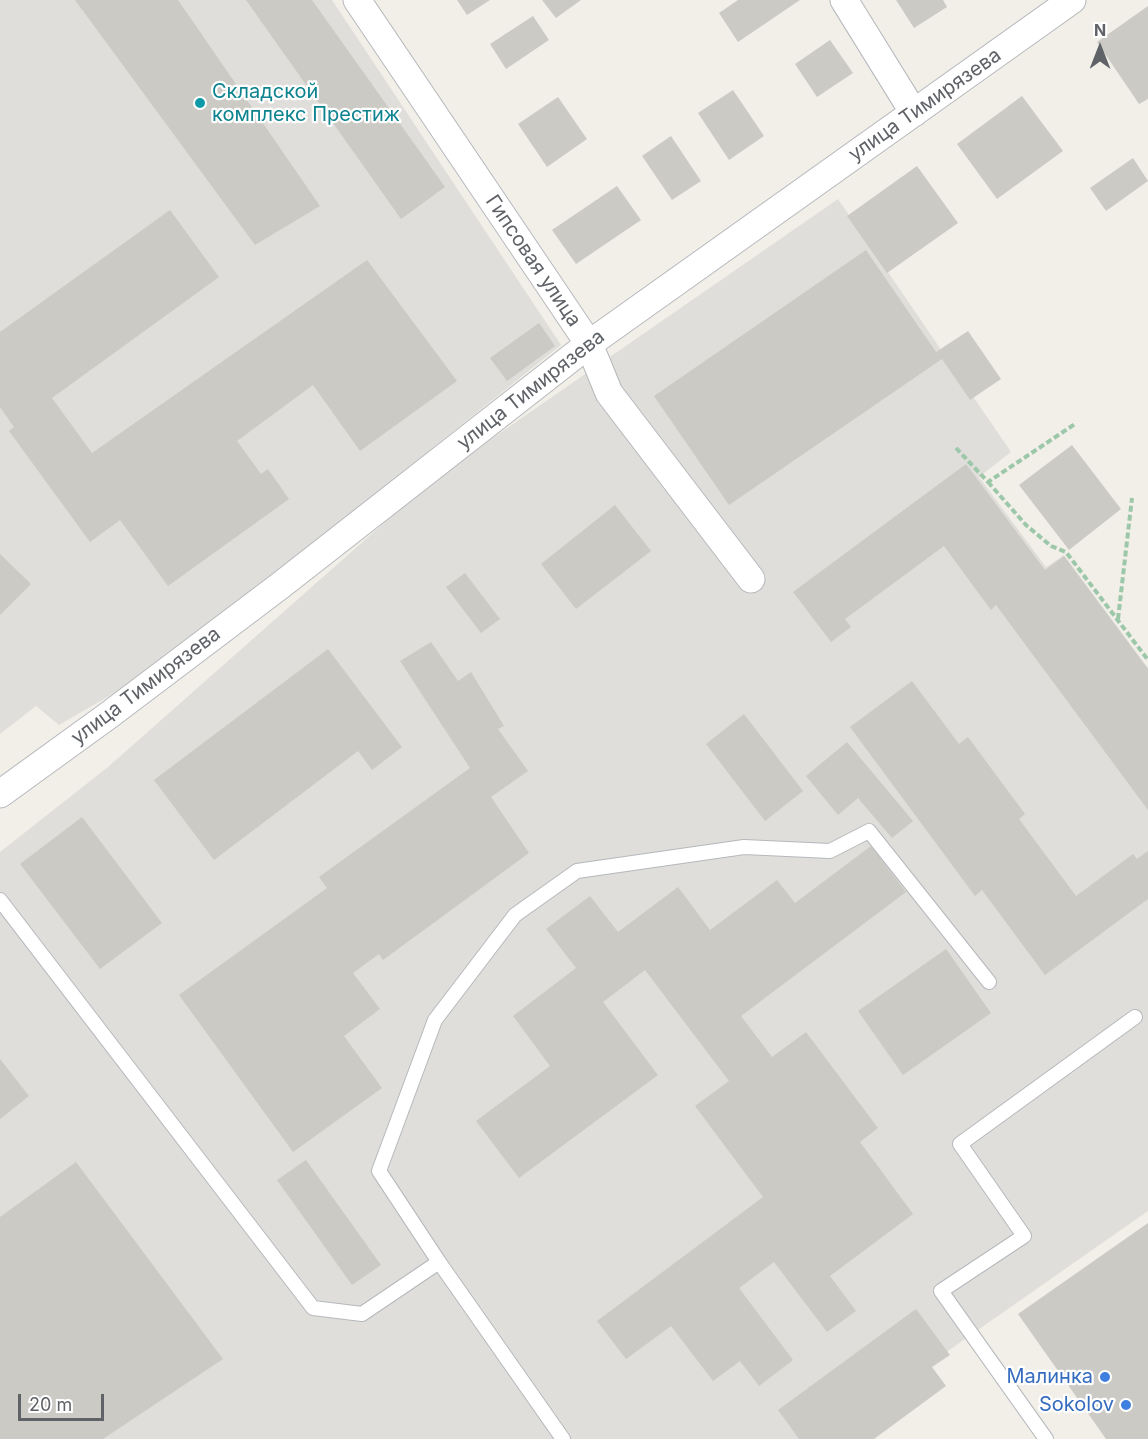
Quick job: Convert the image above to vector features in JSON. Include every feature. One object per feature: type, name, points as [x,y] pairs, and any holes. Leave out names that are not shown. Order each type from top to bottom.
[{"type":"street","name":"Гипсовая улица","points":[[357,0],[589,344],[609,393],[752,579]]},
{"type":"street","points":[[844,0],[914,113]]},
{"type":"street","name":"улица Тимирязева","points":[[0,794],[281,585],[589,344],[1072,0]]},
{"type":"lane","points":[[563,1439],[439,1263],[379,1171],[435,1020],[515,915],[577,871],[744,847],[830,851],[869,831],[989,982]]},
{"type":"lane","points":[[0,900],[313,1308],[362,1314],[439,1263]]},
{"type":"lane","points":[[1046,1439],[941,1291],[1024,1236],[960,1144],[1135,1017]]},
{"type":"path","points":[[988,482],[1075,424]]},
{"type":"path","points":[[956,448],[1026,525],[1051,546],[1066,552],[1148,660]]},
{"type":"path","points":[[1118,620],[1132,498]]},
{"type":"shaded area","points":[[0,0],[332,0],[561,345],[280,570],[116,692],[59,725],[36,706],[0,734]]},
{"type":"shaded area","points":[[838,199],[1011,452],[979,477],[1046,567],[1064,555],[1148,668],[1148,1211],[822,1439],[0,1439],[0,852],[108,767],[435,478]]},
{"type":"building","name":"Складской комплекс Престиж","points":[[75,0],[178,0],[320,206],[255,245]]},
{"type":"building","points":[[246,0],[312,0],[445,187],[401,219]]},
{"type":"building","points":[[457,0],[490,0],[467,15]]},
{"type":"building","points":[[542,0],[581,0],[556,18]]},
{"type":"building","points":[[738,0],[800,0],[738,42],[719,13]]},
{"type":"building","points":[[896,0],[943,0],[947,7],[914,28]]},
{"type":"building","points":[[1148,6],[1148,99],[1139,104],[1097,42]]},
{"type":"building","points":[[533,16],[549,40],[506,69],[490,44]]},
{"type":"building","points":[[830,40],[853,73],[817,97],[795,64]]},
{"type":"building","points":[[733,90],[764,136],[729,160],[698,113]]},
{"type":"building","points":[[1022,96],[1063,151],[997,199],[957,144]]},
{"type":"building","points":[[558,97],[587,139],[547,167],[518,124]]},
{"type":"building","points":[[671,136],[701,181],[672,200],[642,156]]},
{"type":"building","points":[[1133,158],[1148,181],[1106,211],[1090,188]]},
{"type":"building","points":[[917,166],[958,223],[887,273],[847,216]]},
{"type":"building","points":[[617,186],[641,220],[576,264],[552,230]]},
{"type":"building","points":[[170,210],[219,277],[52,398],[92,453],[367,260],[457,381],[360,451],[313,385],[237,441],[261,474],[268,469],[289,499],[168,586],[120,520],[90,542],[9,431],[14,427],[0,407],[0,332]]},
{"type":"building","points":[[866,250],[936,352],[968,331],[1001,379],[970,400],[942,359],[729,505],[654,396]]},
{"type":"building","points":[[539,323],[555,346],[507,381],[490,358]]},
{"type":"building","points":[[1072,445],[1121,509],[1069,550],[1019,485]]},
{"type":"building","points":[[966,464],[1045,570],[1064,556],[1148,669],[1148,810],[996,605],[991,610],[944,546],[845,619],[851,627],[831,642],[793,592]]},
{"type":"building","points":[[615,505],[651,551],[576,609],[541,564]]},
{"type":"building","points":[[0,554],[31,584],[0,615]]},
{"type":"building","points":[[465,573],[500,619],[481,633],[446,587]]},
{"type":"building","points":[[431,642],[458,681],[471,672],[504,726],[498,729],[528,771],[491,797],[529,853],[383,960],[379,954],[353,973],[380,1009],[344,1036],[382,1088],[293,1152],[179,995],[327,888],[319,877],[470,768],[400,661]]},
{"type":"building","points":[[328,649],[402,747],[372,770],[358,751],[214,860],[154,780]]},
{"type":"building","points":[[912,681],[959,744],[968,737],[1025,814],[1019,819],[1076,896],[1133,854],[1137,859],[1148,851],[1148,899],[1045,975],[982,890],[975,896],[850,727]]},
{"type":"building","points":[[744,714],[803,791],[765,821],[706,744]]},
{"type":"building","points":[[847,742],[913,821],[892,838],[858,798],[838,815],[806,776]]},
{"type":"building","points":[[82,817],[162,923],[100,969],[20,864]]},
{"type":"building","points":[[871,846],[906,892],[741,1016],[772,1057],[806,1032],[878,1128],[860,1142],[913,1214],[830,1276],[856,1311],[827,1332],[774,1262],[739,1288],[793,1360],[759,1386],[740,1361],[713,1381],[671,1326],[626,1359],[597,1321],[763,1197],[695,1106],[729,1081],[645,970],[603,1002],[658,1075],[519,1178],[476,1121],[550,1066],[513,1016],[576,968],[546,929],[590,896],[618,932],[678,887],[710,930],[777,880],[795,903]]},
{"type":"building","points":[[946,949],[991,1013],[903,1075],[858,1011]]},
{"type":"building","points":[[0,1059],[29,1096],[0,1119]]},
{"type":"building","points":[[306,1160],[381,1265],[352,1285],[277,1180]]},
{"type":"building","points":[[76,1162],[223,1359],[103,1439],[0,1439],[0,1217]]},
{"type":"building","name":"Малинка","points":[[1148,1223],[1148,1439],[1106,1439],[1018,1314]]},
{"type":"building","points":[[916,1309],[950,1355],[932,1367],[946,1386],[874,1439],[799,1439],[778,1410]]},
{"type":"place","name":"Складской комплекс Престиж","points":[[200,103]]},
{"type":"place","name":"Малинка","points":[[1105,1377]]},
{"type":"place","name":"Sokolov","points":[[1126,1405]]}]
